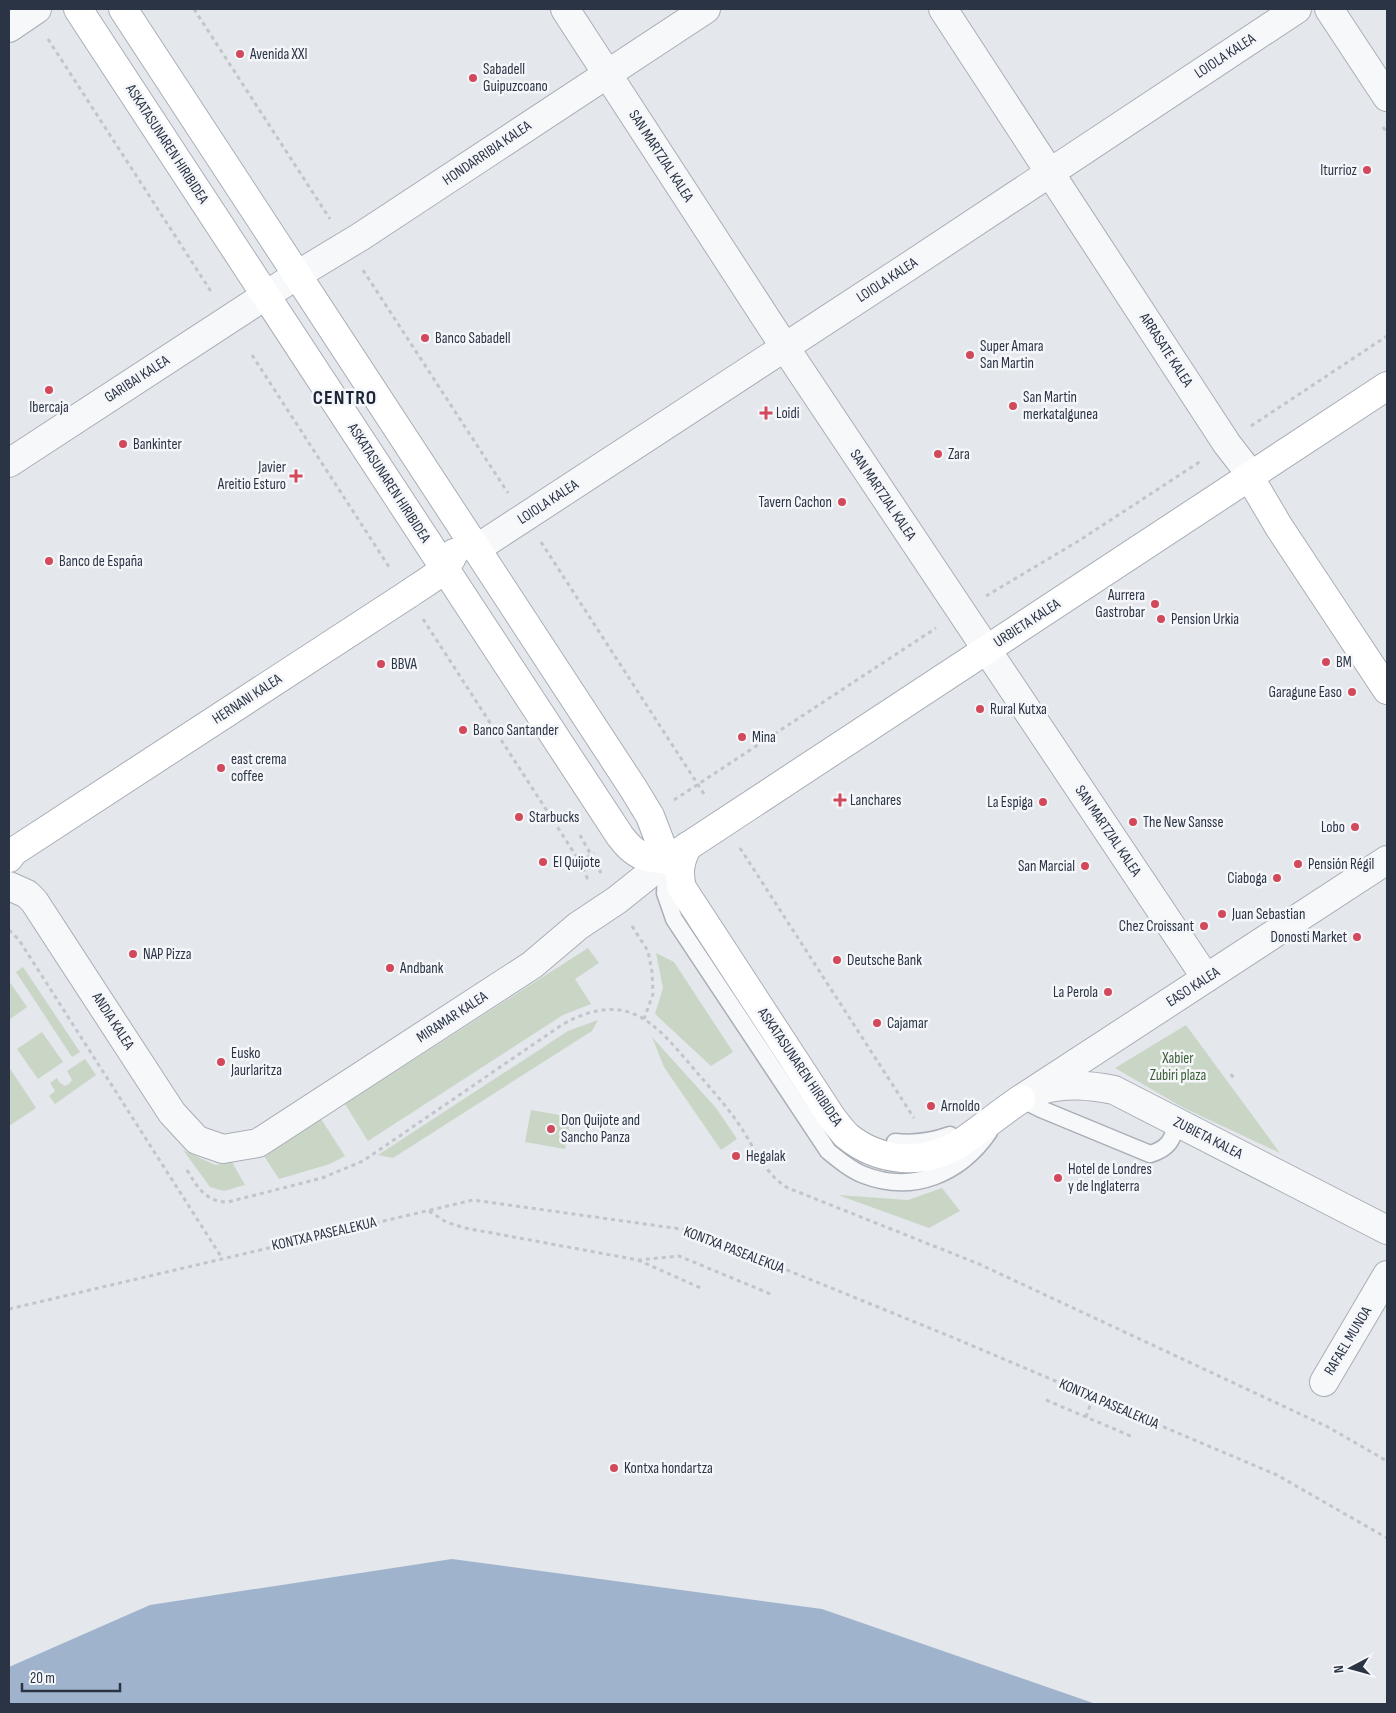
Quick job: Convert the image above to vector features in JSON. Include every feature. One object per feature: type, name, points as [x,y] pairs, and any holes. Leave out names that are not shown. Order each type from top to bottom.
[{"type":"main road","name":"ASKATASUNAREN HIRIBIDEA","points":[[78,9],[620,836],[628,847],[640,855],[651,859],[677,853],[683,856],[680,866],[682,888],[827,1110],[846,1134],[862,1147],[881,1155],[901,1159],[922,1158],[942,1152],[958,1144],[998,1114]]},
{"type":"main road","points":[[123,9],[650,816],[677,853]]},
{"type":"main road","name":"URBIETA KALEA","points":[[677,853],[1387,386]]},
{"type":"main road","name":"ARRASATE KALEA","points":[[1251,476],[1279,527],[1387,690]]},
{"type":"main road","points":[[445,569],[451,562],[455,552],[458,522]]},
{"type":"main road","name":"HERNANI KALEA","points":[[10,851],[445,569]]},
{"type":"main road","name":"EASO KALEA","points":[[998,1114],[1021,1098]]},
{"type":"street","name":"SAN MARTZIAL KALEA","points":[[565,9],[784,346],[1206,978]]},
{"type":"street","name":"HONDARRIBIA KALEA","points":[[266,295],[347,246],[706,9]]},
{"type":"street","name":"ARRASATE KALEA","points":[[943,9],[1226,444],[1251,476]]},
{"type":"street","name":"LOIOLA KALEA","points":[[476,549],[1297,9]]},
{"type":"street","points":[[1330,9],[1387,97]]},
{"type":"street","name":"GARIBAI KALEA","points":[[9,463],[266,295]]},
{"type":"street","name":"MIRAMAR KALEA","points":[[223,1149],[258,1143],[532,965],[578,926],[602,911],[677,853]]},
{"type":"street","name":"EASO KALEA","points":[[1021,1098],[1387,860]]},
{"type":"street","name":"ANDIA KALEA","points":[[9,886],[27,894],[34,901],[172,1113],[198,1140],[223,1149]]},
{"type":"street","name":"ZUBIETA KALEA","points":[[1021,1098],[1052,1087],[1068,1085],[1114,1090],[1387,1230]]},
{"type":"street","name":"RAFAEL MUNOA","points":[[1324,1382],[1387,1275]]},
{"type":"lane","points":[[1021,1098],[1041,1109],[1150,1154],[1166,1147],[1174,1137],[1177,1122]]},
{"type":"lane","points":[[895,1142],[935,1141],[998,1114]]},
{"type":"path","points":[[194,9],[918,1123]]},
{"type":"path","points":[[26,16],[212,293]]},
{"type":"path","points":[[698,785],[961,611],[1080,540],[1387,336]]},
{"type":"path","points":[[252,355],[580,862],[602,911]]},
{"type":"path","points":[[9,930],[19,940],[222,1258]]},
{"type":"path","points":[[644,1019],[664,1034],[706,1083],[740,1127],[767,1169],[776,1180],[788,1188],[979,1264],[1328,1427],[1387,1461]]},
{"type":"path","points":[[1231,1074],[1234,1079]]},
{"type":"path","name":"KONTXA PASEALEKUA","points":[[9,1309],[473,1200],[688,1230],[947,1335],[1277,1476],[1387,1538]]},
{"type":"path","points":[[429,1210],[446,1222],[465,1228],[638,1260],[703,1290]]},
{"type":"path","points":[[638,1260],[678,1256],[773,1295]]},
{"type":"path","points":[[1086,1417],[1093,1397]]},
{"type":"path","points":[[1046,1400],[1133,1437]]},
{"type":"green space","points":[[588,948],[599,963],[575,979],[591,1004],[563,1015],[368,1141],[345,1104]]},
{"type":"green space","points":[[656,953],[674,962],[733,1052],[711,1066],[655,1014],[663,988]]},
{"type":"green space","points":[[23,967],[80,1052],[72,1057],[16,972]]},
{"type":"green space","points":[[9,981],[27,1007],[9,1020]]},
{"type":"green space","points":[[598,1020],[592,1031],[393,1158],[378,1155],[568,1031]]},
{"type":"green space","name":"Xabier Zubiri plaza","points":[[1186,1025],[1280,1153],[1184,1108],[1115,1068]]},
{"type":"green space","points":[[42,1032],[63,1062],[38,1079],[17,1049]]},
{"type":"green space","points":[[652,1037],[716,1108],[737,1139],[721,1150],[664,1067]]},
{"type":"green space","points":[[85,1059],[96,1075],[55,1104],[49,1096],[55,1091],[50,1083],[57,1078],[65,1086],[69,1084],[72,1080],[67,1071]]},
{"type":"green space","points":[[9,1067],[36,1108],[9,1126]]},
{"type":"green space","points":[[531,1110],[571,1117],[565,1149],[525,1142]]},
{"type":"green space","points":[[321,1119],[345,1156],[330,1164],[279,1179],[264,1156]]},
{"type":"green space","points":[[183,1150],[215,1165],[232,1162],[245,1185],[224,1191],[210,1187]]},
{"type":"green space","points":[[942,1188],[960,1211],[929,1228],[838,1195],[908,1200]]},
{"type":"water","points":[[452,1559],[822,1609],[1096,1704],[9,1704],[9,1667],[150,1605]]},
{"type":"place","name":"Avenida XXI","points":[[240,54]]},
{"type":"place","name":"Sabadell Guipuzcoano","points":[[473,78]]},
{"type":"place","name":"Iturrioz","points":[[1367,170]]},
{"type":"place","name":"Banco Sabadell","points":[[425,338]]},
{"type":"place","name":"Super Amara San Martin","points":[[970,355]]},
{"type":"place","name":"Ibercaja","points":[[49,390]]},
{"type":"place","name":"San Martin merkatalgunea","points":[[1013,406]]},
{"type":"place","name":"Loidi","points":[[766,413]]},
{"type":"place","name":"Bankinter","points":[[123,444]]},
{"type":"place","name":"Zara","points":[[938,454]]},
{"type":"place","name":"Javier Areitio Esturo","points":[[296,476]]},
{"type":"place","name":"Tavern Cachon","points":[[842,502]]},
{"type":"place","name":"Banco de España","points":[[49,561]]},
{"type":"place","name":"Aurrera Gastrobar","points":[[1155,604]]},
{"type":"place","name":"Pension Urkia","points":[[1161,619]]},
{"type":"place","name":"BM","points":[[1326,662]]},
{"type":"place","name":"BBVA","points":[[381,664]]},
{"type":"place","name":"Garagune Easo","points":[[1352,692]]},
{"type":"place","name":"Rural Kutxa","points":[[980,709]]},
{"type":"place","name":"Banco Santander","points":[[463,730]]},
{"type":"place","name":"Mina","points":[[742,737]]},
{"type":"place","name":"east crema coffee","points":[[221,768]]},
{"type":"place","name":"Lanchares","points":[[840,800]]},
{"type":"place","name":"La Espiga","points":[[1043,802]]},
{"type":"place","name":"Starbucks","points":[[519,817]]},
{"type":"place","name":"The New Sansse","points":[[1133,822]]},
{"type":"place","name":"Lobo","points":[[1355,827]]},
{"type":"place","name":"El Quijote","points":[[543,862]]},
{"type":"place","name":"Pensión Régil","points":[[1298,864]]},
{"type":"place","name":"San Marcial","points":[[1085,866]]},
{"type":"place","name":"Ciaboga","points":[[1277,878]]},
{"type":"place","name":"Juan Sebastian","points":[[1222,914]]},
{"type":"place","name":"Chez Croissant","points":[[1204,926]]},
{"type":"place","name":"Donosti Market","points":[[1357,937]]},
{"type":"place","name":"NAP Pizza","points":[[133,954]]},
{"type":"place","name":"Deutsche Bank","points":[[837,960]]},
{"type":"place","name":"Andbank","points":[[390,968]]},
{"type":"place","name":"La Perola","points":[[1108,992]]},
{"type":"place","name":"Cajamar","points":[[877,1023]]},
{"type":"place","name":"Eusko Jaurlaritza","points":[[221,1062]]},
{"type":"place","name":"Arnoldo","points":[[931,1106]]},
{"type":"place","name":"Don Quijote and Sancho Panza","points":[[551,1129]]},
{"type":"place","name":"Hegalak","points":[[736,1156]]},
{"type":"place","name":"Hotel de Londres y de Inglaterra","points":[[1058,1178]]},
{"type":"place","name":"Kontxa hondartza","points":[[614,1468]]},
{"type":"district","name":"CENTRO","points":[[345,398]]}]
